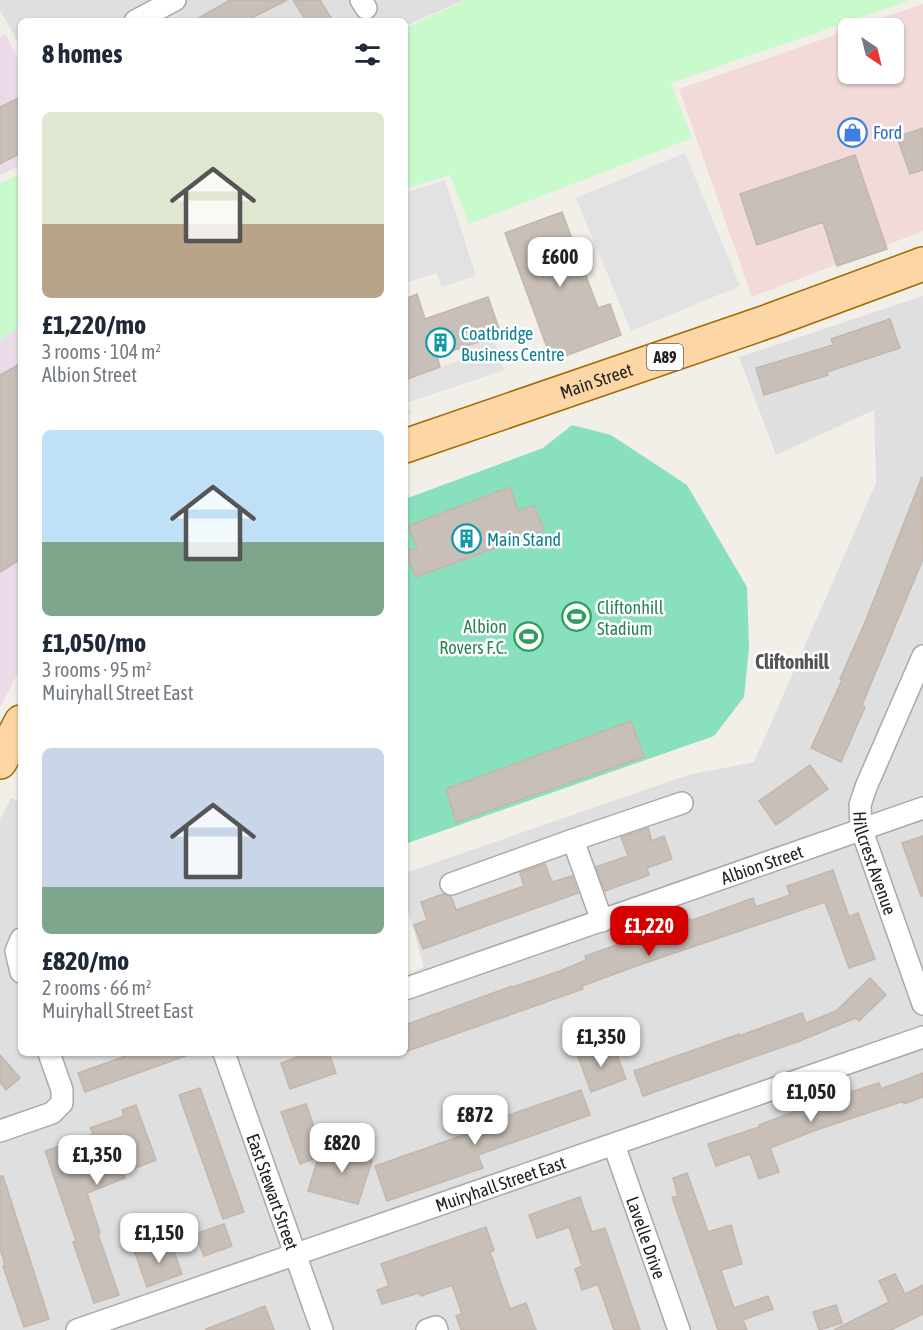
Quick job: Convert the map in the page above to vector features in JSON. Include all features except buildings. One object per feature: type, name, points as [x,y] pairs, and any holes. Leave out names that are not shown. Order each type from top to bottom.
[{"type":"main road","name":"Main Street","points":[[408,445],[768,321],[923,264]]},
{"type":"main road","points":[[0,762],[18,728]]},
{"type":"street","points":[[141,18],[175,0]]},
{"type":"street","name":"Hillcrest Avenue","points":[[923,656],[860,805],[861,828],[923,1004]]},
{"type":"street","points":[[451,884],[682,803]]},
{"type":"street","name":"Albion Street","points":[[408,988],[923,808]]},
{"type":"street","points":[[573,840],[602,921]]},
{"type":"street","name":"Muiryhall Street East","points":[[77,1330],[923,1037]]},
{"type":"street","points":[[0,1131],[52,1113],[62,1103],[63,1097],[50,1056]]},
{"type":"street","name":"East Stewart Street","points":[[225,1056],[322,1330]]},
{"type":"street","name":"Lavelle Drive","points":[[614,1145],[679,1330]]},
{"type":"street","points":[[427,1330],[436,1327],[437,1330]]},
{"type":"shaded area","points":[[0,0],[464,0],[408,25],[408,18],[18,18],[18,43],[0,10]]},
{"type":"shaded area","points":[[923,4],[923,231],[752,297],[679,89],[838,34],[838,84],[904,84],[904,18],[882,18]]},
{"type":"shaded area","points":[[5,34],[18,58],[18,166],[0,175],[0,37]]},
{"type":"shaded area","points":[[685,153],[740,286],[631,331],[576,198]]},
{"type":"shaded area","points":[[445,180],[476,276],[442,287],[437,273],[408,282],[408,192]]},
{"type":"shaded area","points":[[923,296],[923,1330],[0,1330],[0,819],[11,798],[18,802],[18,1056],[408,1056],[408,974],[424,967],[408,911],[408,872],[688,775],[754,762],[876,483],[874,410],[776,455],[739,357]]},
{"type":"shaded area","points":[[18,328],[18,673],[0,707],[0,340]]},
{"type":"shaded area","points":[[493,337],[504,370],[408,403],[408,379],[461,360],[458,348]]},
{"type":"green space","points":[[466,0],[910,0],[858,18],[838,18],[838,25],[671,83],[692,138],[469,224],[450,175],[408,188],[408,27]]},
{"type":"green space","points":[[18,175],[18,328],[0,340],[0,184]]},
{"type":"green space","name":"Cliftonhill Stadium","points":[[572,425],[611,435],[687,485],[747,587],[749,647],[744,697],[714,736],[408,843],[408,498],[543,448]]},
{"type":"place","name":"Ford","points":[[852,132]]},
{"type":"place","name":"Coatbridge Business Centre","points":[[440,343]]},
{"type":"place","name":"Main Stand","points":[[466,539]]},
{"type":"place","name":"Cliftonhill Stadium","points":[[576,617]]},
{"type":"place","name":"Albion Rovers F.C.","points":[[528,636]]},
{"type":"district","name":"Cliftonhill","points":[[792,661]]}]
